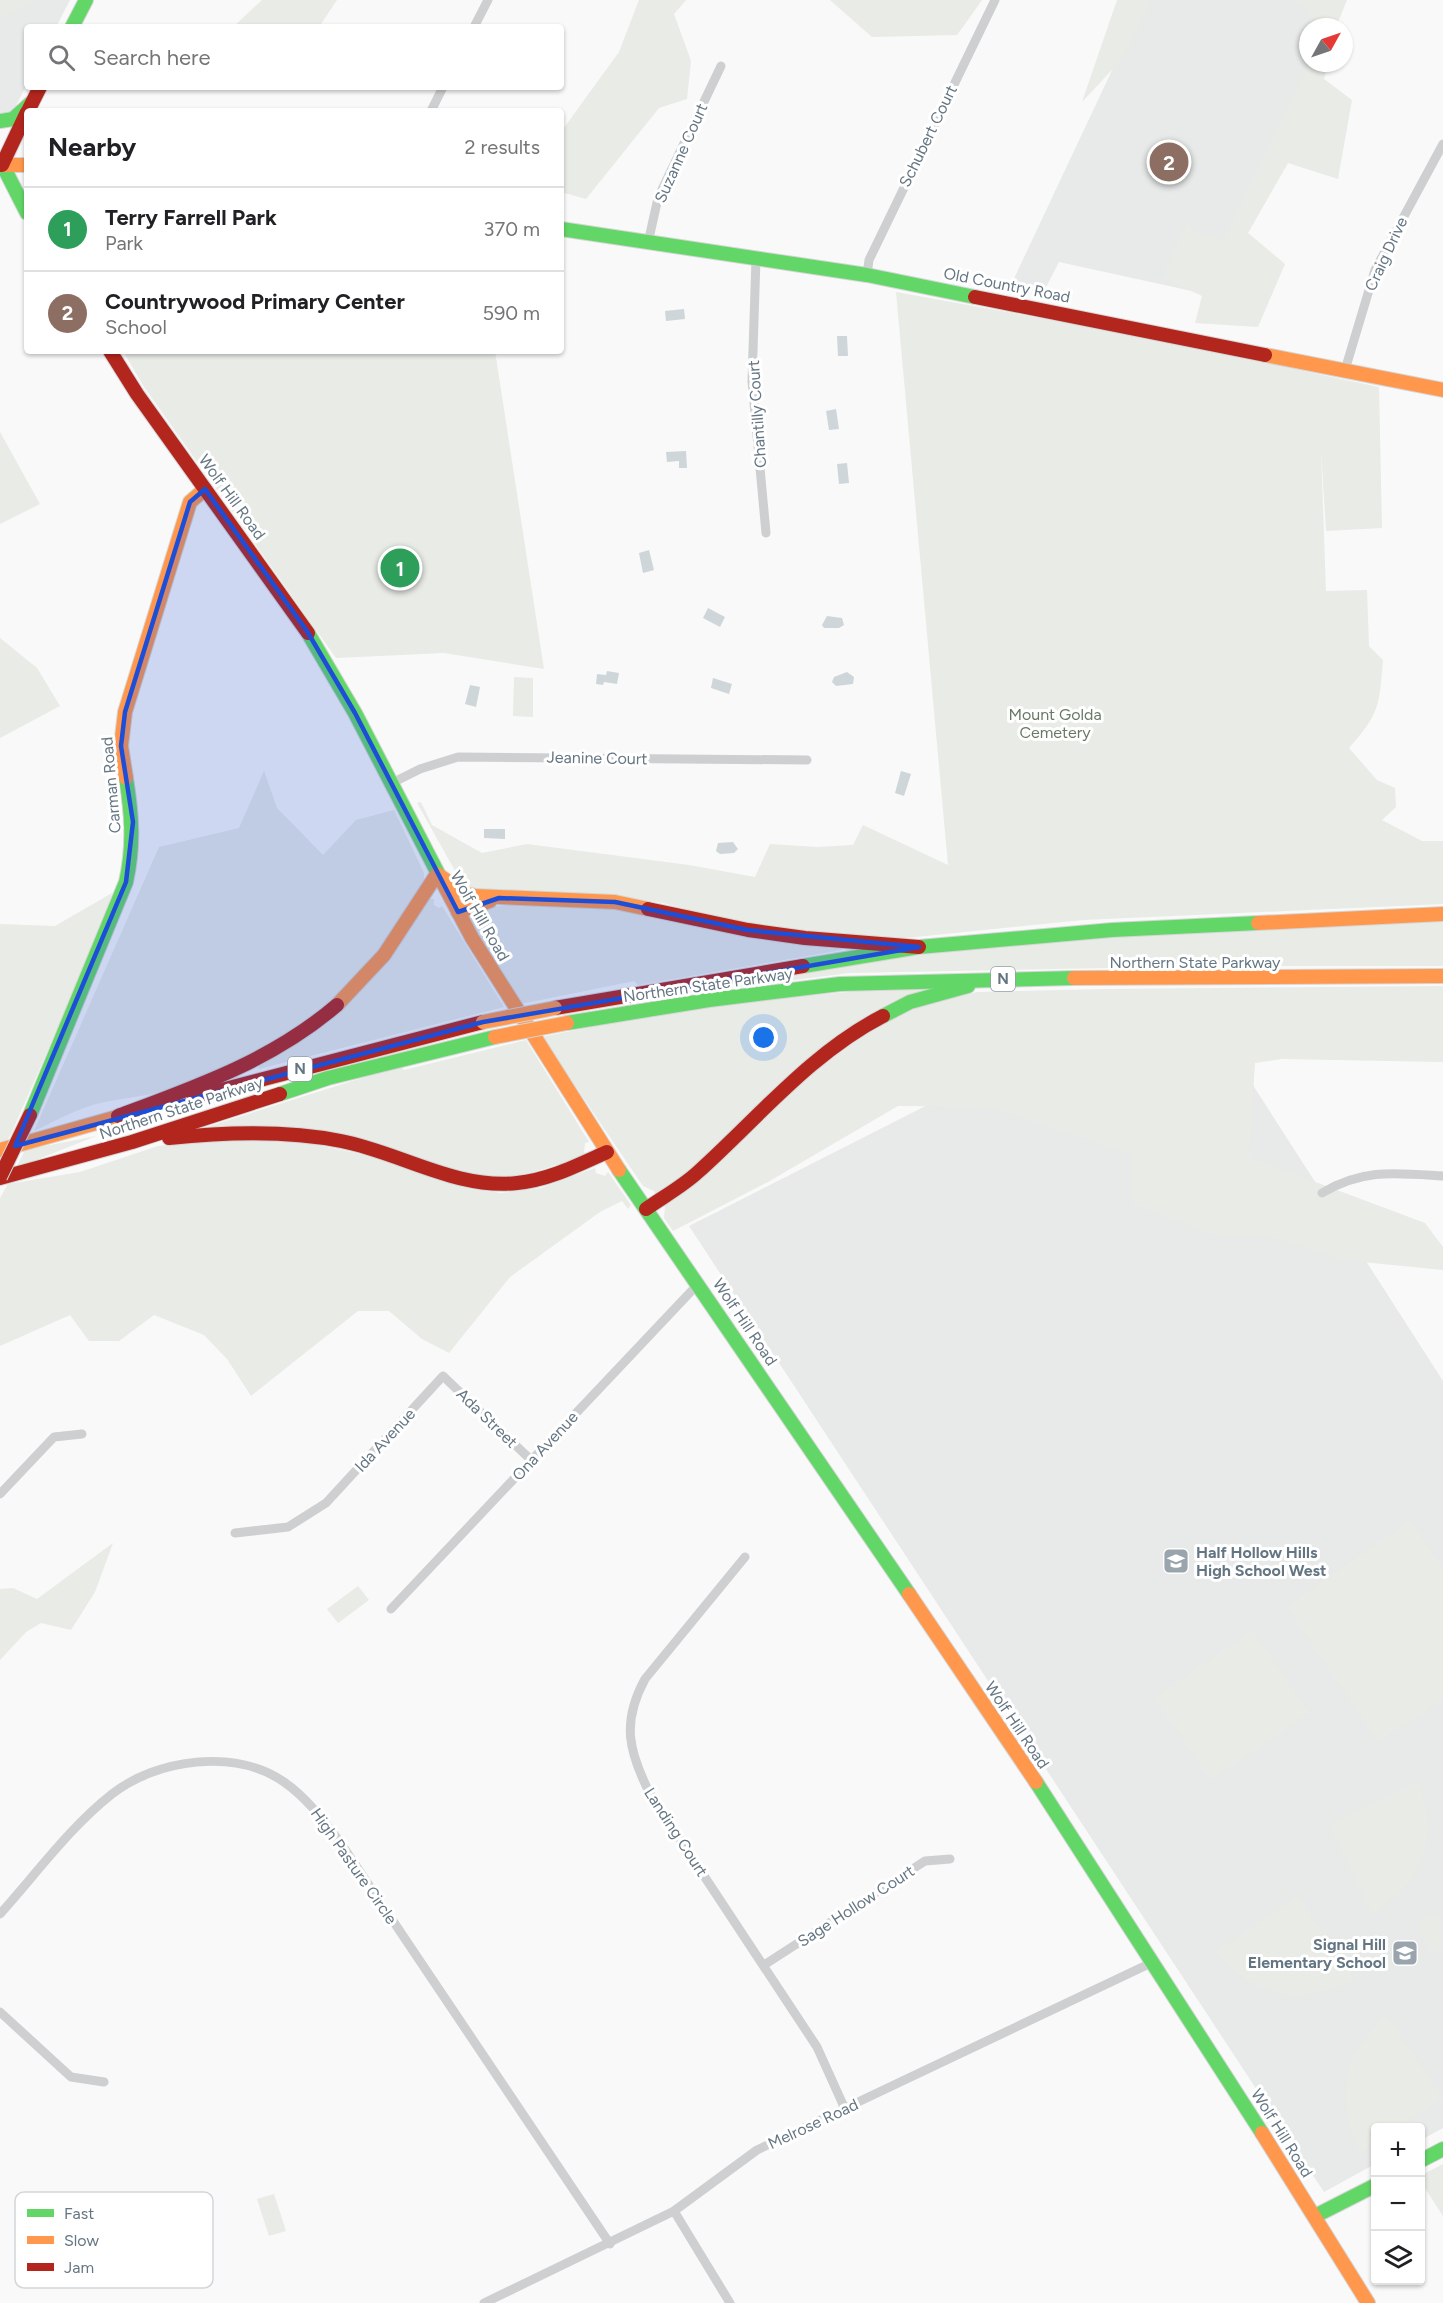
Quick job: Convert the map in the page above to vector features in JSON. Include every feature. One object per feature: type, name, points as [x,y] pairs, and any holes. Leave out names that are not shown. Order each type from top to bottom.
[{"type":"main road","points":[[74,24],[86,0]]},
{"type":"main road","points":[[30,108],[39,90]]},
{"type":"main road","points":[[0,121],[13,119],[24,113]]},
{"type":"main road","points":[[1,164],[24,120]]},
{"type":"main road","points":[[1,164],[24,165]]},
{"type":"main road","points":[[1,164],[24,207]]},
{"type":"main road","name":"Old Country Road","points":[[564,229],[867,275],[1443,390]]},
{"type":"main road","name":"Wolf Hill Road","points":[[112,354],[307,631],[355,713],[458,912],[607,1152],[699,1283],[1018,1755],[1315,2216],[1368,2303]]},
{"type":"main road","name":"Carman Road","points":[[0,1178],[30,1115],[126,882],[132,855],[133,822],[121,746],[125,712],[142,664],[190,502],[205,489]]},
{"type":"main road","points":[[118,1116],[263,1057],[319,1019],[361,982],[385,953],[437,874],[466,894],[500,898],[556,897],[615,902],[748,930],[805,938],[919,947]]},
{"type":"main road","points":[[458,912],[500,898]]},
{"type":"main road","name":"Northern State Parkway","points":[[0,1150],[118,1116],[483,1022],[919,947],[1112,930],[1443,914]]},
{"type":"main road","name":"Northern State Parkway","points":[[0,1178],[132,1142],[328,1078],[495,1037],[709,1000],[840,984],[995,979],[1443,976]]},
{"type":"main road","points":[[646,1209],[696,1174],[815,1061],[854,1031],[910,1002],[995,979]]},
{"type":"main road","points":[[132,1142],[192,1135],[269,1132],[343,1141],[453,1177],[505,1184],[554,1175],[607,1152]]},
{"type":"main road","points":[[1425,2158],[1443,2149]]},
{"type":"main road","points":[[1315,2216],[1371,2188]]},
{"type":"street","points":[[476,24],[488,0]]},
{"type":"street","name":"Schubert Court","points":[[867,275],[874,249],[995,0]]},
{"type":"street","name":"Suzanne Court","points":[[648,243],[658,198],[721,66]]},
{"type":"street","points":[[432,108],[441,90]]},
{"type":"street","name":"Craig Drive","points":[[1345,370],[1375,270],[1443,144]]},
{"type":"street","name":"Chantilly Court","points":[[756,259],[752,381],[766,533]]},
{"type":"street","name":"Jeanine Court","points":[[392,783],[420,769],[458,757],[807,760]]},
{"type":"street","points":[[1322,1193],[1340,1182],[1359,1175],[1383,1173],[1443,1176]]},
{"type":"street","name":"Ona Avenue","points":[[391,1609],[699,1283]]},
{"type":"street","name":"Ada Street","points":[[443,1376],[531,1460]]},
{"type":"street","name":"Ida Avenue","points":[[235,1533],[288,1527],[327,1503],[443,1376]]},
{"type":"street","points":[[0,1494],[54,1437],[82,1434]]},
{"type":"street","name":"Landing Court","points":[[745,1557],[645,1679],[635,1698],[630,1721],[630,1745],[637,1769],[650,1794],[818,2047],[845,2109]]},
{"type":"street","name":"High Pasture Circle","points":[[0,1914],[87,1818],[112,1794],[147,1773],[209,1761],[245,1765],[282,1781],[311,1804],[340,1842],[610,2244]]},
{"type":"street","name":"Sage Hollow Court","points":[[764,1965],[925,1861],[950,1859]]},
{"type":"street","name":"Melrose Road","points":[[484,2303],[610,2244],[674,2211],[758,2150],[1151,1963]]},
{"type":"street","points":[[0,2012],[71,2077],[104,2082]]},
{"type":"street","points":[[674,2211],[730,2303]]},
{"type":"highlighted area","points":[[205,489],[307,631],[355,713],[458,912],[499,898],[615,902],[748,930],[919,947],[483,1022],[15,1146],[126,882],[133,822],[121,746],[125,712],[190,502]]},
{"type":"shaded area","points":[[0,0],[70,0],[58,24],[24,24],[24,90],[9,119],[0,115]]},
{"type":"shaded area","points":[[1145,0],[1343,0],[1335,18],[1299,18],[1299,72],[1311,72],[1210,295],[1059,262],[1043,293],[1010,287]]},
{"type":"shaded area","points":[[684,309],[685,319],[666,321],[665,311]]},
{"type":"shaded area","points":[[837,336],[847,336],[848,356],[838,356]]},
{"type":"shaded area","points":[[836,409],[839,429],[829,430],[826,411]]},
{"type":"shaded area","points":[[686,451],[687,468],[679,468],[679,461],[667,462],[666,452]]},
{"type":"shaded area","points":[[847,463],[849,483],[839,484],[837,464]]},
{"type":"shaded area","points":[[649,550],[654,570],[643,573],[639,553]]},
{"type":"shaded area","points":[[708,608],[725,617],[720,627],[703,618]]},
{"type":"shaded area","points":[[827,616],[842,618],[844,625],[839,628],[824,628],[822,625]]},
{"type":"shaded area","points":[[607,671],[619,673],[617,684],[604,682],[603,685],[596,684],[597,674],[606,675]]},
{"type":"shaded area","points":[[847,672],[854,677],[853,684],[836,686],[832,682],[834,677]]},
{"type":"shaded area","points":[[713,678],[732,684],[729,694],[711,688]]},
{"type":"shaded area","points":[[470,685],[480,687],[476,707],[465,704]]},
{"type":"shaded area","points":[[901,771],[911,774],[904,796],[895,793]]},
{"type":"shaded area","points":[[484,829],[505,829],[505,839],[484,838]]},
{"type":"shaded area","points":[[733,842],[738,849],[734,853],[720,854],[716,851],[718,843]]},
{"type":"shaded area","name":"Half Hollow Hills High School West","points":[[1204,1009],[1443,1381],[1443,2128],[1425,2138],[1425,2123],[1371,2123],[1371,2166],[1324,2192],[689,1226],[1081,1027]]},
{"type":"green space","points":[[0,0],[39,0],[0,18]]},
{"type":"green space","points":[[262,0],[337,0],[321,24],[236,24]]},
{"type":"green space","points":[[639,0],[686,0],[674,14],[691,61],[687,99],[659,108],[586,199],[564,193],[564,128],[619,52]]},
{"type":"green space","points":[[830,0],[982,0],[957,35],[872,37]]},
{"type":"green space","points":[[1117,0],[1152,0],[1124,57],[1082,102]]},
{"type":"green space","points":[[1292,0],[1347,0],[1340,18],[1309,18],[1302,4]]},
{"type":"green space","points":[[1305,72],[1326,72],[1324,79],[1352,100],[1338,179],[1288,163],[1248,233],[1285,264],[1258,327],[1195,323],[1202,296],[1162,277],[1187,222],[1198,234],[1224,240]]},
{"type":"green space","name":"Mount Golda Cemetery","points":[[896,292],[1128,334],[1379,387],[1382,528],[1326,531],[1321,449],[1326,591],[1367,590],[1369,646],[1383,660],[1379,699],[1367,726],[1349,748],[1377,780],[1395,788],[1396,807],[1382,820],[1422,841],[1443,841],[1443,904],[1083,920],[896,939],[823,935],[731,921],[663,903],[593,893],[484,894],[463,885],[417,803],[421,802],[432,825],[482,853],[527,844],[689,865],[755,877],[770,844],[817,847],[853,845],[863,825],[948,865]]},
{"type":"green space","points":[[125,354],[495,354],[544,669],[444,653],[336,658],[144,387]]},
{"type":"green space","points":[[0,432],[40,504],[0,524]]},
{"type":"green space","points":[[0,638],[37,668],[60,706],[0,738]]},
{"type":"green space","points":[[514,677],[533,678],[533,717],[513,716]]},
{"type":"green space","points":[[264,771],[277,808],[323,855],[356,820],[394,810],[424,873],[424,885],[381,948],[352,984],[332,1004],[286,1037],[261,1052],[208,1075],[155,1093],[92,1105],[34,1131],[159,847],[239,828]]},
{"type":"green space","points":[[112,893],[101,929],[11,1134],[6,1142],[0,1144],[0,924],[55,926]]},
{"type":"green space","points":[[429,899],[434,899],[434,905],[439,908],[442,906],[504,1007],[259,1069],[258,1065],[300,1040]]},
{"type":"green space","points":[[522,903],[604,904],[840,945],[842,950],[638,985],[634,981],[516,1005],[470,918],[473,916],[471,911],[477,909]]},
{"type":"green space","points":[[1443,921],[1443,966],[1208,966],[849,973],[713,990],[873,961],[964,950],[1101,938]]},
{"type":"green space","points":[[934,986],[894,1003],[695,1170],[655,1194],[654,1191],[643,1186],[542,1037],[688,1010],[835,993]]},
{"type":"green space","points":[[1443,986],[1443,1062],[1282,1059],[1255,1063],[1249,1157],[1425,1223],[1443,1247],[1443,1270],[1342,1260],[1275,1238],[1214,1235],[1133,1204],[1131,1154],[990,1107],[898,1106],[768,1182],[673,1231],[664,1218],[665,1207],[661,1206],[848,1040],[897,1012],[945,998],[977,992]]},
{"type":"green space","points":[[526,1040],[589,1142],[585,1143],[584,1152],[587,1155],[525,1175],[488,1177],[210,1126],[400,1066],[404,1070]]},
{"type":"green space","points":[[96,1136],[16,1168],[25,1150]]},
{"type":"green space","points":[[287,1139],[381,1158],[470,1189],[501,1193],[541,1188],[595,1168],[596,1173],[605,1176],[608,1172],[631,1205],[628,1209],[622,1201],[600,1212],[510,1277],[449,1353],[422,1339],[389,1311],[358,1311],[251,1396],[227,1359],[204,1335],[154,1315],[119,1341],[89,1341],[70,1315],[0,1346],[0,1198],[8,1184],[80,1172],[158,1146],[200,1141]]},
{"type":"green space","points":[[1410,1520],[1443,1568],[1443,1701],[1378,1741],[1286,1607]]},
{"type":"green space","points":[[113,1543],[95,1592],[71,1630],[41,1623],[26,1632],[0,1660],[0,1589],[13,1588],[37,1599]]},
{"type":"green space","points":[[358,1586],[369,1600],[338,1623],[327,1609]]},
{"type":"green space","points":[[1253,1630],[1309,1713],[1211,1780],[1154,1698]]},
{"type":"green space","points":[[1419,1781],[1427,1822],[1422,1857],[1405,1887],[1372,1914],[1329,1825]]},
{"type":"green space","points":[[1298,1896],[1355,1980],[1315,1993],[1297,1995],[1280,1993],[1263,1989],[1247,1980],[1215,1952]]},
{"type":"green space","points":[[1430,1914],[1441,1920],[1441,1947],[1437,1953],[1431,1952],[1418,1930],[1422,1917]]},
{"type":"green space","points":[[1387,2015],[1443,2098],[1405,2123],[1371,2123],[1371,2147],[1360,2154],[1347,2115],[1346,2079],[1359,2047]]},
{"type":"green space","points":[[1443,2164],[1443,2216],[1425,2188],[1425,2173]]},
{"type":"green space","points":[[274,2194],[286,2231],[269,2236],[257,2199]]},
{"type":"traffic: fast","points":[[74,24],[86,0]]},
{"type":"traffic: fast","points":[[25,108],[32,102]]},
{"type":"traffic: fast","points":[[0,121],[13,119],[24,109]]},
{"type":"traffic: fast","points":[[0,160],[24,207]]},
{"type":"traffic: fast","points":[[564,229],[867,275],[975,297]]},
{"type":"traffic: fast","points":[[308,633],[355,713],[443,883]]},
{"type":"traffic: fast","points":[[30,1115],[126,882],[131,830],[126,778]]},
{"type":"traffic: fast","points":[[803,966],[919,947],[1112,930],[1258,923]]},
{"type":"traffic: fast","points":[[567,1023],[709,1000],[840,984],[1074,978]]},
{"type":"traffic: fast","points":[[883,1016],[910,1002],[968,986]]},
{"type":"traffic: fast","points":[[280,1094],[328,1078],[495,1037]]},
{"type":"traffic: fast","points":[[619,1170],[909,1594]]},
{"type":"traffic: fast","points":[[1036,1782],[1262,2133]]},
{"type":"traffic: fast","points":[[1425,2158],[1443,2149]]},
{"type":"traffic: fast","points":[[1315,2216],[1371,2188]]},
{"type":"traffic: slow","points":[[0,165],[24,165]]},
{"type":"traffic: slow","points":[[1265,355],[1443,390]]},
{"type":"traffic: slow","points":[[126,778],[121,746],[125,712],[190,502],[205,489]]},
{"type":"traffic: slow","points":[[337,1005],[384,955],[437,874],[466,894],[476,896],[615,902],[648,909]]},
{"type":"traffic: slow","points":[[443,883],[472,938],[619,1170]]},
{"type":"traffic: slow","points":[[458,912],[490,901]]},
{"type":"traffic: slow","points":[[1258,923],[1443,914]]},
{"type":"traffic: slow","points":[[1074,978],[1443,976]]},
{"type":"traffic: slow","points":[[483,1022],[555,1008]]},
{"type":"traffic: slow","points":[[495,1037],[567,1023]]},
{"type":"traffic: slow","points":[[0,1150],[128,1114]]},
{"type":"traffic: slow","points":[[909,1594],[1036,1782]]},
{"type":"traffic: slow","points":[[1262,2133],[1368,2303]]},
{"type":"traffic: jam","points":[[30,108],[38,90]]},
{"type":"traffic: jam","points":[[2,165],[24,118]]},
{"type":"traffic: jam","points":[[975,297],[1265,355]]},
{"type":"traffic: jam","points":[[112,354],[137,394],[308,633]]},
{"type":"traffic: jam","points":[[648,909],[748,930],[805,938],[919,947]]},
{"type":"traffic: jam","points":[[555,1008],[803,966]]},
{"type":"traffic: jam","points":[[118,1116],[205,1083],[260,1057],[287,1041],[337,1005]]},
{"type":"traffic: jam","points":[[646,1209],[692,1177],[832,1048],[883,1016]]},
{"type":"traffic: jam","points":[[194,1097],[483,1022]]},
{"type":"traffic: jam","points":[[0,1178],[132,1142],[280,1094]]},
{"type":"traffic: jam","points":[[0,1177],[30,1115]]},
{"type":"traffic: jam","points":[[169,1138],[255,1133],[320,1137],[363,1146],[450,1176],[495,1184],[540,1179],[607,1152]]},
{"type":"place","name":"Countrywood Primary Center","points":[[1169,162]]},
{"type":"place","name":"Terry Farrell Park","points":[[400,568]]},
{"type":"place","name":"Half Hollow Hills High School West","points":[[1176,1561]]},
{"type":"place","name":"Signal Hill Elementary School","points":[[1405,1953]]}]
